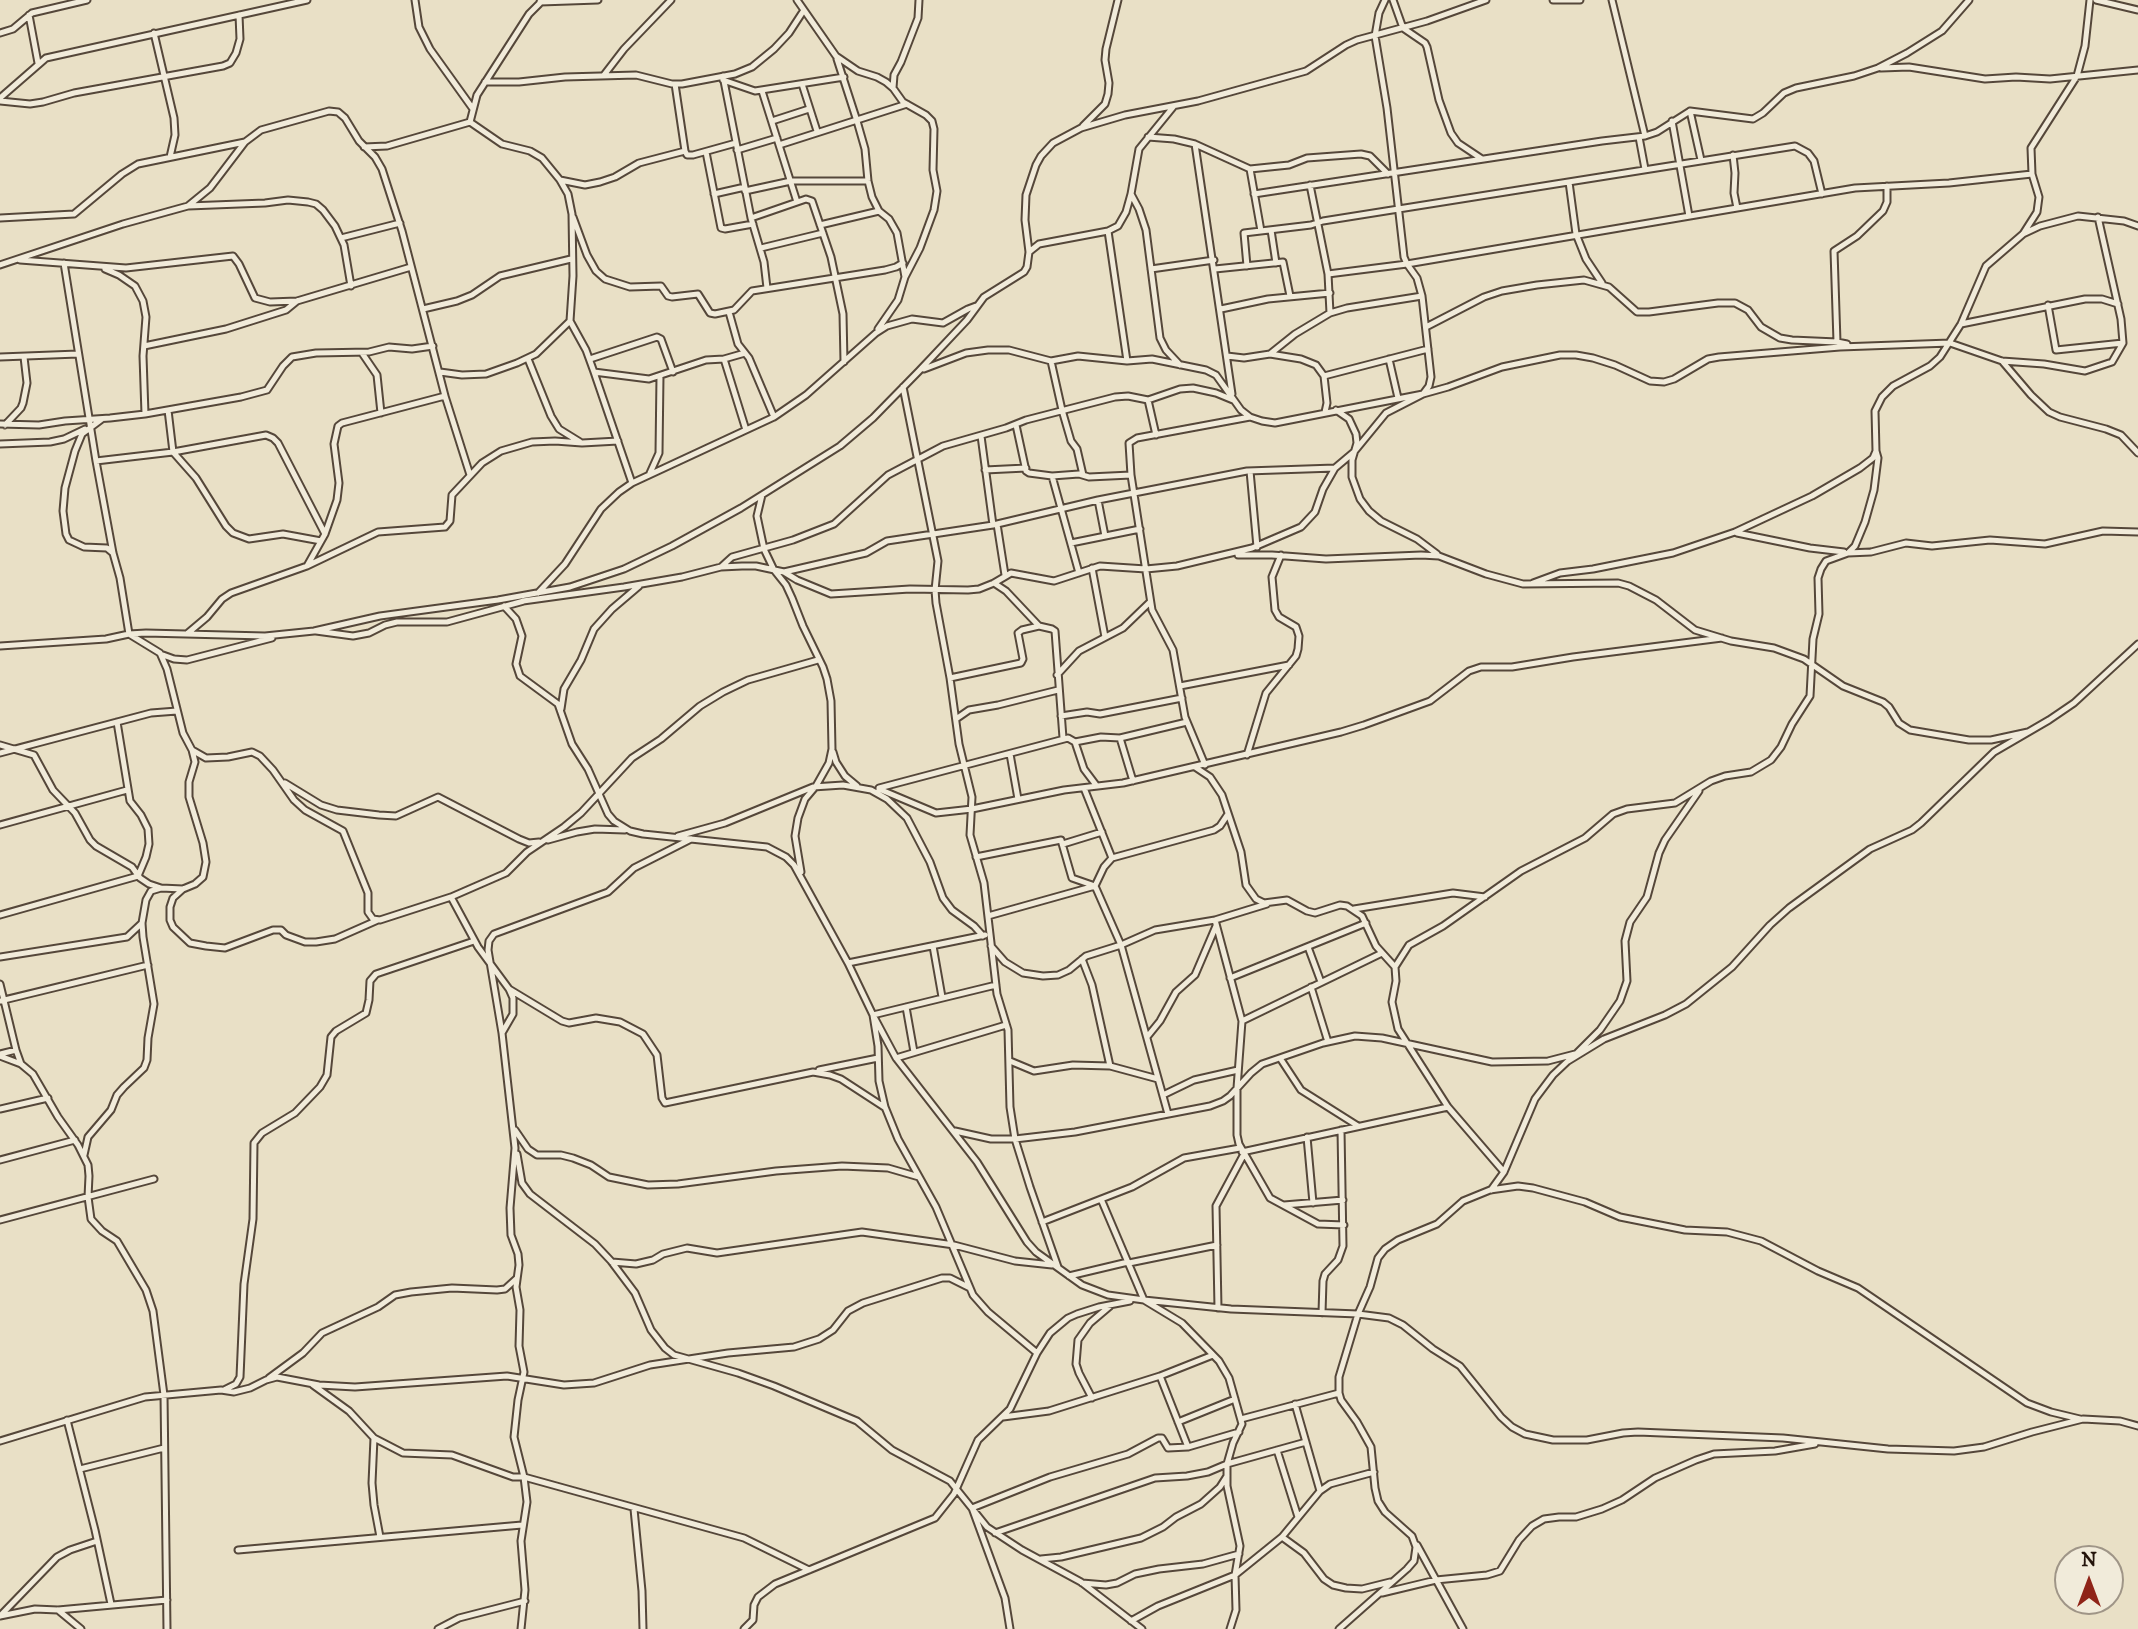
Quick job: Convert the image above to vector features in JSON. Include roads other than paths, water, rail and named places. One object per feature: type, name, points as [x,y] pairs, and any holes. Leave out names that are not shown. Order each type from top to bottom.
[{"type":"street","points":[[0,33],[13,29],[29,15],[87,0]]},
{"type":"street","points":[[0,99],[46,58],[305,0]]},
{"type":"street","points":[[415,0],[419,27],[430,49],[473,108]]},
{"type":"street","points":[[470,122],[477,95],[529,14],[541,1],[598,0]]},
{"type":"street","points":[[604,75],[624,49],[671,0]]},
{"type":"street","points":[[797,0],[836,56],[857,121],[868,181],[879,211],[889,219],[897,233],[905,277]]},
{"type":"street","points":[[893,88],[894,75],[918,18],[919,0]]},
{"type":"street","points":[[1081,128],[1105,104],[1108,94],[1106,49],[1118,0]]},
{"type":"street","points":[[314,631],[353,636],[397,622],[446,622],[523,601],[642,584],[721,567],[756,566],[784,572],[831,594],[910,589],[978,589],[1017,572],[1054,581],[1107,565],[1146,569],[1177,566],[1257,547],[1290,533],[1309,520],[1335,468],[1354,452],[1386,413],[1423,394],[1431,377],[1422,296],[1417,278],[1407,264],[1375,36],[1379,13],[1385,0]]},
{"type":"street","points":[[1393,0],[1403,28],[1427,47],[1439,100],[1451,133],[1458,143],[1482,159]]},
{"type":"street","points":[[0,646],[95,640],[129,634],[276,635],[314,631],[380,616],[570,587],[624,569],[672,546],[762,495],[840,446],[873,418],[919,371],[967,320],[984,296],[1024,272],[1029,252],[1026,195],[1036,165],[1053,143],[1081,128],[1125,115],[1232,93],[1306,71],[1346,45],[1486,0]]},
{"type":"street","points":[[1553,0],[1580,0]]},
{"type":"street","points":[[1612,0],[1642,137],[1645,169]]},
{"type":"street","points":[[1254,194],[1642,137],[1657,132],[1690,111],[1753,118],[1763,113],[1778,97],[1796,88],[1878,68],[1942,31],[1969,0]]},
{"type":"street","points":[[2023,234],[2039,204],[2039,191],[2032,174],[2031,148],[2077,76],[2085,46],[2090,0]]},
{"type":"street","points":[[2096,0],[2138,9]]},
{"type":"street","points":[[485,82],[636,75],[674,84],[723,78],[752,67],[789,33],[804,10]]},
{"type":"street","points":[[29,15],[38,63]]},
{"type":"street","points":[[0,99],[30,104],[74,93],[223,66],[230,63],[236,53],[240,39],[239,15]]},
{"type":"street","points":[[154,33],[174,118],[175,135],[170,157]]},
{"type":"street","points":[[523,601],[539,593],[565,564],[601,509],[619,492],[632,482],[774,417],[806,395],[876,333],[895,306],[934,210],[937,191],[933,170],[934,129],[932,121],[926,115],[898,97],[893,88],[877,77],[848,66],[836,56]]},
{"type":"street","points":[[1878,68],[1909,67],[1985,79],[2050,79],[2138,70]]},
{"type":"street","points":[[723,78],[751,90],[762,91],[844,77]]},
{"type":"street","points":[[723,78],[752,221],[761,248],[767,288]]},
{"type":"street","points":[[674,84],[684,151],[690,156],[777,138]]},
{"type":"street","points":[[802,84],[817,131]]},
{"type":"street","points":[[762,91],[797,202]]},
{"type":"street","points":[[779,145],[907,104]]},
{"type":"street","points":[[1029,252],[1039,244],[1116,228],[1122,220],[1131,194],[1138,155],[1148,137],[1174,106]]},
{"type":"street","points":[[772,121],[809,108]]},
{"type":"street","points":[[188,206],[211,188],[245,142],[261,130],[330,111],[338,112],[345,118],[382,169],[400,223],[470,475]]},
{"type":"street","points":[[1690,111],[1701,160]]},
{"type":"street","points":[[1672,121],[1689,216]]},
{"type":"street","points":[[364,147],[387,146],[470,122]]},
{"type":"street","points":[[470,122],[502,144],[530,151],[542,158],[568,194],[572,214],[596,271],[605,279],[630,288],[661,286],[668,296],[672,297],[698,294],[710,313],[715,314],[737,308],[752,291],[885,270],[903,263]]},
{"type":"street","points":[[1148,137],[1195,144],[1250,169],[1289,165],[1307,158],[1361,154],[1370,156],[1388,174]]},
{"type":"street","points":[[0,218],[74,214],[138,164],[245,142]]},
{"type":"street","points":[[1195,144],[1234,399]]},
{"type":"street","points":[[1247,266],[1243,234],[1795,146],[1814,160],[1822,194]]},
{"type":"street","points":[[560,180],[586,185],[600,182],[639,163],[684,151]]},
{"type":"street","points":[[706,152],[721,228],[752,221],[806,199],[812,201],[823,233],[843,314],[844,362]]},
{"type":"street","points":[[1733,155],[1737,208]]},
{"type":"street","points":[[1250,169],[1261,231]]},
{"type":"street","points":[[1328,274],[1407,264],[1855,188],[1949,183],[2032,174]]},
{"type":"street","points":[[714,194],[790,181],[868,181]]},
{"type":"street","points":[[1569,182],[1576,234],[1586,259],[1602,284]]},
{"type":"street","points":[[1310,186],[1328,274],[1331,313]]},
{"type":"street","points":[[1837,342],[1834,251],[1857,236],[1883,211],[1887,202],[1887,186]]},
{"type":"street","points":[[1131,194],[1143,219],[1160,338],[1166,350],[1181,365]]},
{"type":"street","points":[[0,265],[123,224],[188,206],[288,200],[316,204],[323,210],[344,245],[351,286]]},
{"type":"street","points":[[820,225],[879,211]]},
{"type":"street","points":[[572,214],[573,276],[570,321],[590,359],[632,482]]},
{"type":"street","points":[[1395,967],[1409,945],[1443,926],[1521,871],[1585,838],[1613,814],[1628,809],[1675,803],[1725,776],[1751,772],[1771,760],[1782,747],[1792,724],[1810,696],[1813,639],[1819,614],[1818,578],[1821,569],[1826,561],[1847,553],[1855,546],[1865,522],[1874,490],[1878,458],[1875,411],[1882,397],[1893,386],[1930,366],[1940,357],[1961,324],[1986,266],[2023,234],[2040,226],[2078,216],[2124,221],[2138,226]]},
{"type":"street","points":[[919,371],[966,353],[988,350],[1009,350],[1051,361],[1078,356],[1128,361],[1152,359],[1206,370],[1216,375],[1241,410],[1250,417],[1275,422],[1423,394],[1502,367],[1560,355],[1593,358],[1650,380],[1664,382],[1708,359],[1718,357],[1852,346],[1950,343],[2002,361],[2085,371],[2112,362],[2123,343],[2118,304],[2098,217]]},
{"type":"street","points":[[341,238],[400,223]]},
{"type":"street","points":[[1271,230],[1276,263]]},
{"type":"street","points":[[1108,231],[1128,361]]},
{"type":"street","points":[[761,248],[823,233]]},
{"type":"street","points":[[20,260],[126,268],[233,256],[255,298],[270,302],[297,301],[411,267]]},
{"type":"street","points":[[423,309],[472,295],[500,276],[571,259]]},
{"type":"street","points":[[1151,269],[1214,260]]},
{"type":"street","points":[[1215,269],[1283,262],[1290,296]]},
{"type":"street","points":[[64,263],[96,461],[129,634],[160,653],[174,659],[187,660],[246,646],[276,635]]},
{"type":"street","points":[[100,267],[119,275],[139,290],[143,301],[146,317],[145,414]]},
{"type":"street","points":[[1426,327],[1502,291],[1584,280],[1609,287],[1641,313],[1735,303],[1748,310],[1761,327],[1780,338],[1837,342],[1852,346]]},
{"type":"street","points":[[1221,309],[1290,296],[1330,293]]},
{"type":"street","points":[[1270,354],[1295,334],[1331,313],[1422,296]]},
{"type":"street","points":[[1961,324],[2085,299],[2102,299],[2118,304]]},
{"type":"street","points":[[144,346],[226,329],[286,310],[297,301]]},
{"type":"street","points":[[876,333],[893,324],[912,319],[943,323],[976,306]]},
{"type":"street","points":[[2048,306],[2056,350],[2123,343]]},
{"type":"street","points":[[729,312],[738,344],[749,358],[774,417]]},
{"type":"street","points":[[440,372],[486,374],[528,359],[570,321]]},
{"type":"street","points":[[590,359],[657,337],[661,339],[673,372]]},
{"type":"street","points":[[0,444],[34,444],[64,439],[103,418],[145,414],[267,390],[282,366],[292,357],[316,353],[362,353],[389,347],[412,349],[433,346]]},
{"type":"street","points":[[1324,376],[1428,349]]},
{"type":"street","points":[[362,353],[377,375],[382,413]]},
{"type":"street","points":[[594,372],[649,379],[706,360],[724,359],[745,353]]},
{"type":"street","points":[[0,357],[78,354]]},
{"type":"street","points":[[1227,356],[1244,358],[1270,354],[1301,359],[1316,365],[1324,376],[1327,402],[1325,412]]},
{"type":"street","points":[[3,424],[21,408],[23,402],[27,383],[24,357]]},
{"type":"street","points":[[528,359],[551,416],[565,434],[582,443]]},
{"type":"street","points":[[724,359],[746,430]]},
{"type":"street","points":[[1389,359],[1398,398]]},
{"type":"street","points":[[1051,361],[1062,410],[1071,441],[1077,449],[1083,475]]},
{"type":"street","points":[[2002,361],[2049,412],[2121,435],[2138,453]]},
{"type":"street","points":[[649,474],[659,453],[660,376]]},
{"type":"street","points":[[903,387],[938,561],[935,590],[964,767],[972,797],[970,835],[984,883],[988,916],[986,935]]},
{"type":"street","points":[[721,567],[732,558],[834,524],[888,475],[943,446],[1026,420],[1115,397],[1128,396],[1148,400],[1180,389],[1193,388],[1234,399]]},
{"type":"street","points":[[307,566],[325,534],[337,500],[339,483],[334,444],[336,429],[342,424],[446,396]]},
{"type":"street","points":[[1148,400],[1156,435]]},
{"type":"street","points":[[168,410],[173,452],[195,478],[226,526],[239,537],[249,539],[283,534],[321,541]]},
{"type":"street","points":[[1336,410],[1344,414],[1356,434],[1352,468],[1354,487],[1369,511],[1381,521],[1417,539],[1439,556],[1486,574],[1523,584],[1618,583],[1629,586],[1656,600],[1695,630],[1781,650],[1811,664],[1843,686],[1883,702],[1899,723],[1910,730],[1980,740],[2028,732]]},
{"type":"street","points":[[1205,765],[1187,722],[1172,650],[1150,602],[1131,475],[1129,443],[1137,438],[1250,417]]},
{"type":"street","points":[[3,424],[90,423]]},
{"type":"street","points":[[90,423],[75,450],[65,488],[66,534],[69,540],[84,547],[107,548],[113,553]]},
{"type":"street","points":[[1016,425],[1029,473],[1089,477],[1131,475]]},
{"type":"street","points":[[96,461],[173,452],[266,435],[274,438],[285,454],[325,534]]},
{"type":"street","points":[[981,436],[1005,575]]},
{"type":"street","points":[[188,633],[207,617],[222,599],[232,593],[307,566],[378,532],[446,527],[450,522],[452,495],[482,463],[501,451],[524,443],[618,441]]},
{"type":"street","points":[[1533,583],[1560,573],[1673,553],[1735,532],[1842,479],[1867,464],[1876,452]]},
{"type":"street","points":[[985,470],[1026,468]]},
{"type":"street","points":[[784,572],[866,553],[887,541],[995,524],[1134,492],[1250,471],[1335,468]]},
{"type":"street","points":[[1250,471],[1257,547]]},
{"type":"street","points":[[1052,476],[1079,573]]},
{"type":"street","points":[[762,495],[757,516],[764,549],[774,570],[786,585],[827,679],[831,701],[832,749],[829,763],[806,799],[798,818],[795,836],[802,878]]},
{"type":"street","points":[[1098,500],[1105,536]]},
{"type":"street","points":[[1071,543],[1140,529]]},
{"type":"street","points":[[1735,532],[1847,553],[1871,552],[1906,543],[1932,546],[1990,540],[2045,544],[2103,531],[2138,532]]},
{"type":"street","points":[[1218,557],[1249,554],[1326,559],[1385,555],[1439,556]]},
{"type":"street","points":[[1247,755],[1266,693],[1289,665],[1298,649],[1299,636],[1296,627],[1279,617],[1275,610],[1272,577],[1281,555]]},
{"type":"street","points":[[1092,568],[1105,637]]},
{"type":"street","points":[[994,583],[1006,591],[1039,626]]},
{"type":"street","points":[[561,709],[564,689],[581,660],[594,629],[612,609],[642,584]]},
{"type":"street","points":[[1057,675],[1079,651],[1131,622],[1150,602]]},
{"type":"street","points":[[504,606],[516,619],[522,636],[516,664],[520,676],[554,700],[561,709],[572,744],[588,769],[608,814],[630,831]]},
{"type":"street","points":[[950,678],[1021,663],[1023,659],[1018,633],[1039,626],[1052,629],[1055,631],[1063,738]]},
{"type":"street","points":[[879,789],[936,813],[972,809],[1096,785],[1133,782],[1341,732],[1416,707],[1439,696],[1469,671],[1481,667],[1512,667],[1721,638]]},
{"type":"street","points":[[1568,1061],[1604,1039],[1686,1004],[1732,967],[1789,908],[1870,849],[1912,830],[1994,752],[2074,703],[2138,644]]},
{"type":"street","points":[[160,653],[167,669],[183,733],[195,762],[189,782],[189,797],[206,862],[202,877],[173,898],[170,920],[173,927],[190,943],[225,948],[273,930],[281,930],[286,935],[305,942],[335,939],[378,920],[451,897],[506,873],[527,852],[564,827],[632,758],[661,739],[700,706],[748,680],[818,660]]},
{"type":"street","points":[[1180,686],[1289,665]]},
{"type":"street","points":[[956,719],[970,710],[1058,690]]},
{"type":"street","points":[[1061,716],[1087,712],[1100,714],[1182,698]]},
{"type":"street","points":[[0,753],[151,713],[177,710]]},
{"type":"street","points":[[117,722],[130,801],[141,814],[148,830],[149,844],[138,876]]},
{"type":"street","points":[[871,790],[964,767],[1063,738],[1075,742],[1101,737],[1119,738],[1187,722]]},
{"type":"street","points":[[1119,738],[1133,782]]},
{"type":"street","points":[[1075,742],[1084,769],[1096,785]]},
{"type":"street","points":[[0,745],[34,755],[52,790],[80,820],[96,846],[132,867],[138,876],[149,884],[161,888],[183,889]]},
{"type":"street","points":[[832,749],[845,776],[858,787]]},
{"type":"street","points":[[192,750],[206,758],[252,752],[260,756],[305,810],[343,831],[368,892],[368,912],[373,919],[378,920]]},
{"type":"street","points":[[1010,754],[1018,799]]},
{"type":"street","points":[[1195,767],[1216,784],[1241,852],[1246,886],[1256,899],[1269,903]]},
{"type":"street","points":[[279,779],[321,805],[337,810],[379,815],[396,816],[438,797],[528,843],[586,830],[630,831],[767,847],[786,857],[802,878],[896,1058],[977,1162],[1027,1242],[1036,1252],[1082,1285],[1108,1295],[1218,1308],[1358,1314],[1388,1318],[1403,1325],[1460,1366],[1512,1427],[1539,1438],[1587,1440],[1638,1432],[1783,1438],[1888,1450],[1969,1450],[2083,1419]]},
{"type":"street","points":[[675,837],[726,823],[816,786],[843,785],[871,790],[887,799],[907,818],[930,862],[943,898],[952,910],[986,935],[991,946],[999,1003],[1006,1025],[1010,1061],[1010,1107],[1015,1139],[1057,1267]]},
{"type":"street","points":[[1490,1190],[1504,1172],[1535,1099],[1553,1075],[1600,1030],[1620,1001],[1627,981],[1625,941],[1630,922],[1647,897],[1665,840],[1703,786]]},
{"type":"street","points":[[1084,788],[1112,858]]},
{"type":"street","points":[[0,825],[127,790]]},
{"type":"street","points":[[988,916],[1094,886],[1112,858],[1214,830],[1228,814]]},
{"type":"street","points":[[1063,844],[1102,832]]},
{"type":"street","points":[[691,838],[634,868],[608,892],[494,934],[489,942],[489,963],[502,1033],[515,1148],[522,1182],[530,1194],[596,1244],[611,1261],[635,1293],[657,1339],[674,1355],[762,1382],[858,1421],[892,1450],[950,1482],[987,1527],[1038,1559],[1082,1582],[1142,1629]]},
{"type":"street","points":[[976,857],[1058,839],[1063,844],[1072,878],[1094,886],[1121,945],[1168,1114]]},
{"type":"street","points":[[0,915],[138,876]]},
{"type":"street","points":[[84,1155],[88,1136],[111,1110],[117,1095],[144,1068],[147,1060],[154,1004],[142,923],[146,900],[151,891],[161,888]]},
{"type":"street","points":[[991,946],[1012,968],[1034,976],[1058,975],[1090,954],[1162,928],[1215,923],[1269,903],[1287,900],[1315,913],[1340,905],[1354,909],[1454,893],[1485,897]]},
{"type":"street","points":[[451,897],[474,941],[513,998],[513,1014],[502,1033]]},
{"type":"street","points":[[1354,909],[1366,923],[1373,941],[1395,967],[1392,1002],[1398,1029],[1448,1107],[1504,1172]]},
{"type":"street","points":[[0,957],[127,937],[142,923]]},
{"type":"street","points":[[1215,923],[1241,1021],[1237,1135],[1242,1151],[1267,1193],[1281,1205],[1318,1224],[1344,1225]]},
{"type":"street","points":[[1147,1037],[1160,1021],[1176,992],[1195,975],[1215,923]]},
{"type":"street","points":[[1230,978],[1366,923]]},
{"type":"street","points":[[848,963],[986,935]]},
{"type":"street","points":[[221,1390],[236,1384],[240,1377],[244,1284],[253,1219],[254,1143],[262,1133],[295,1113],[320,1087],[327,1074],[331,1037],[336,1031],[366,1013],[370,981],[376,974],[474,941]]},
{"type":"street","points":[[933,946],[942,997]]},
{"type":"street","points":[[1308,947],[1321,982]]},
{"type":"street","points":[[1241,1021],[1382,953]]},
{"type":"street","points":[[1082,959],[1092,985],[1110,1066]]},
{"type":"street","points":[[2,1000],[148,965]]},
{"type":"street","points":[[0,984],[2,1000],[21,1064]]},
{"type":"street","points":[[873,1015],[996,985]]},
{"type":"street","points":[[1311,987],[1328,1042]]},
{"type":"street","points":[[509,989],[562,1021],[569,1023],[596,1018],[620,1022],[643,1034],[657,1055],[662,1098],[666,1102],[878,1058]]},
{"type":"street","points":[[906,1007],[915,1052]]},
{"type":"street","points":[[873,1015],[879,1081],[885,1107],[898,1139],[954,1245],[970,1288],[988,1312],[1037,1353]]},
{"type":"street","points":[[896,1058],[1006,1025]]},
{"type":"street","points":[[954,1131],[991,1139],[1015,1139],[1075,1132],[1223,1101],[1256,1068],[1328,1042],[1355,1036],[1382,1038],[1492,1062],[1548,1061],[1575,1054]]},
{"type":"street","points":[[0,1055],[16,1050]]},
{"type":"street","points":[[0,1055],[21,1064],[33,1074],[84,1155],[89,1176],[91,1219],[117,1241],[146,1290],[153,1311],[164,1395],[167,1629]]},
{"type":"street","points":[[1280,1058],[1301,1090],[1359,1126]]},
{"type":"street","points":[[1010,1061],[1034,1071],[1073,1065],[1110,1066],[1158,1079]]},
{"type":"street","points":[[1163,1095],[1194,1080],[1238,1070]]},
{"type":"street","points":[[813,1072],[841,1079],[885,1107]]},
{"type":"street","points":[[0,1109],[48,1098]]},
{"type":"street","points":[[1042,1222],[1149,1179],[1184,1158],[1242,1151],[1448,1107]]},
{"type":"street","points":[[513,1128],[528,1149],[537,1155],[573,1158],[591,1165],[609,1177],[648,1185],[857,1165],[888,1168],[919,1177]]},
{"type":"street","points":[[1322,1313],[1322,1281],[1342,1252],[1344,1225],[1341,1130]]},
{"type":"street","points":[[1307,1138],[1313,1203]]},
{"type":"street","points":[[0,1160],[75,1140]]},
{"type":"street","points":[[515,1148],[510,1208],[512,1235],[518,1254],[516,1287],[520,1310],[519,1346],[523,1361],[523,1379],[514,1437],[527,1502],[522,1525],[525,1601],[521,1629]]},
{"type":"street","points":[[1218,1308],[1216,1206],[1242,1151]]},
{"type":"street","points":[[0,1220],[154,1179]]},
{"type":"street","points":[[1463,1629],[1412,1536],[1385,1512],[1378,1501],[1371,1447],[1341,1400],[1339,1377],[1378,1258],[1385,1249],[1398,1240],[1437,1224],[1463,1200],[1490,1190],[1518,1186],[1533,1188],[1585,1202],[1620,1217],[1680,1230],[1727,1232],[1761,1241],[1818,1271],[1858,1288],[2027,1403],[2083,1419],[2120,1420],[2138,1426]]},
{"type":"street","points":[[1101,1199],[1141,1300]]},
{"type":"street","points":[[1281,1205],[1343,1200]]},
{"type":"street","points":[[611,1261],[636,1264],[687,1248],[717,1253],[862,1232],[954,1245],[1015,1261],[1057,1267]]},
{"type":"street","points":[[1069,1276],[1217,1245]]},
{"type":"street","points":[[0,1441],[133,1400],[221,1390],[234,1392],[250,1388],[266,1380],[303,1353],[322,1334],[395,1296],[452,1288],[505,1289],[518,1277]]},
{"type":"street","points":[[266,1380],[277,1377],[355,1387],[507,1376],[564,1385],[594,1383],[650,1365],[728,1353],[794,1347],[819,1339],[833,1330],[848,1311],[863,1303],[942,1278],[950,1278],[970,1288]]},
{"type":"street","points":[[744,1629],[753,1620],[754,1605],[758,1597],[775,1584],[935,1518],[956,1488],[978,1440],[1003,1416],[1016,1398],[1050,1332],[1068,1318],[1087,1310],[1141,1300],[1182,1323],[1213,1355],[1229,1378],[1241,1419],[1242,1424],[1227,1464],[1239,1538],[1235,1575],[1236,1610],[1230,1629]]},
{"type":"street","points":[[1092,1398],[1076,1364],[1078,1340],[1090,1323],[1111,1304]]},
{"type":"street","points":[[1003,1416],[1049,1411],[1160,1376],[1213,1355]]},
{"type":"street","points":[[1160,1376],[1188,1447]]},
{"type":"street","points":[[310,1383],[349,1411],[374,1438],[402,1453],[452,1455],[513,1477],[524,1477],[744,1538],[809,1570]]},
{"type":"street","points":[[1241,1419],[1339,1392]]},
{"type":"street","points":[[1178,1422],[1235,1399]]},
{"type":"street","points":[[1295,1404],[1320,1491]]},
{"type":"street","points":[[67,1420],[111,1604]]},
{"type":"street","points":[[972,1508],[1050,1477],[1128,1454],[1158,1438],[1162,1438],[1168,1448],[1188,1447],[1239,1432]]},
{"type":"street","points":[[374,1438],[373,1505],[380,1538]]},
{"type":"street","points":[[995,1532],[1155,1478],[1208,1472],[1306,1442]]},
{"type":"street","points":[[1378,1593],[1436,1580],[1487,1575],[1500,1571],[1519,1540],[1532,1526],[1544,1519],[1576,1517],[1602,1509],[1622,1500],[1655,1478],[1696,1460],[1714,1454],[1798,1448],[1821,1442]]},
{"type":"street","points":[[79,1469],[164,1448]]},
{"type":"street","points":[[1277,1450],[1298,1517]]},
{"type":"street","points":[[1131,1621],[1158,1606],[1235,1575],[1282,1536],[1320,1491],[1330,1484],[1374,1472]]},
{"type":"street","points":[[1038,1559],[1061,1558],[1141,1538],[1201,1504],[1220,1487],[1227,1476]]},
{"type":"street","points":[[972,1508],[1005,1598],[1010,1629]]},
{"type":"street","points":[[635,1509],[643,1629]]},
{"type":"street","points":[[238,1550],[522,1525]]},
{"type":"street","points":[[1282,1536],[1304,1553],[1324,1579],[1333,1586],[1362,1589],[1393,1581]]},
{"type":"street","points":[[1339,1629],[1414,1561],[1416,1547],[1412,1536]]},
{"type":"street","points":[[0,1616],[57,1558],[70,1550],[97,1541]]},
{"type":"street","points":[[1082,1582],[1106,1586],[1135,1574],[1211,1562],[1239,1554]]},
{"type":"street","points":[[0,1616],[35,1609],[58,1610],[167,1600]]},
{"type":"street","points":[[438,1629],[459,1618],[525,1601]]},
{"type":"street","points":[[58,1610],[81,1629]]}]
